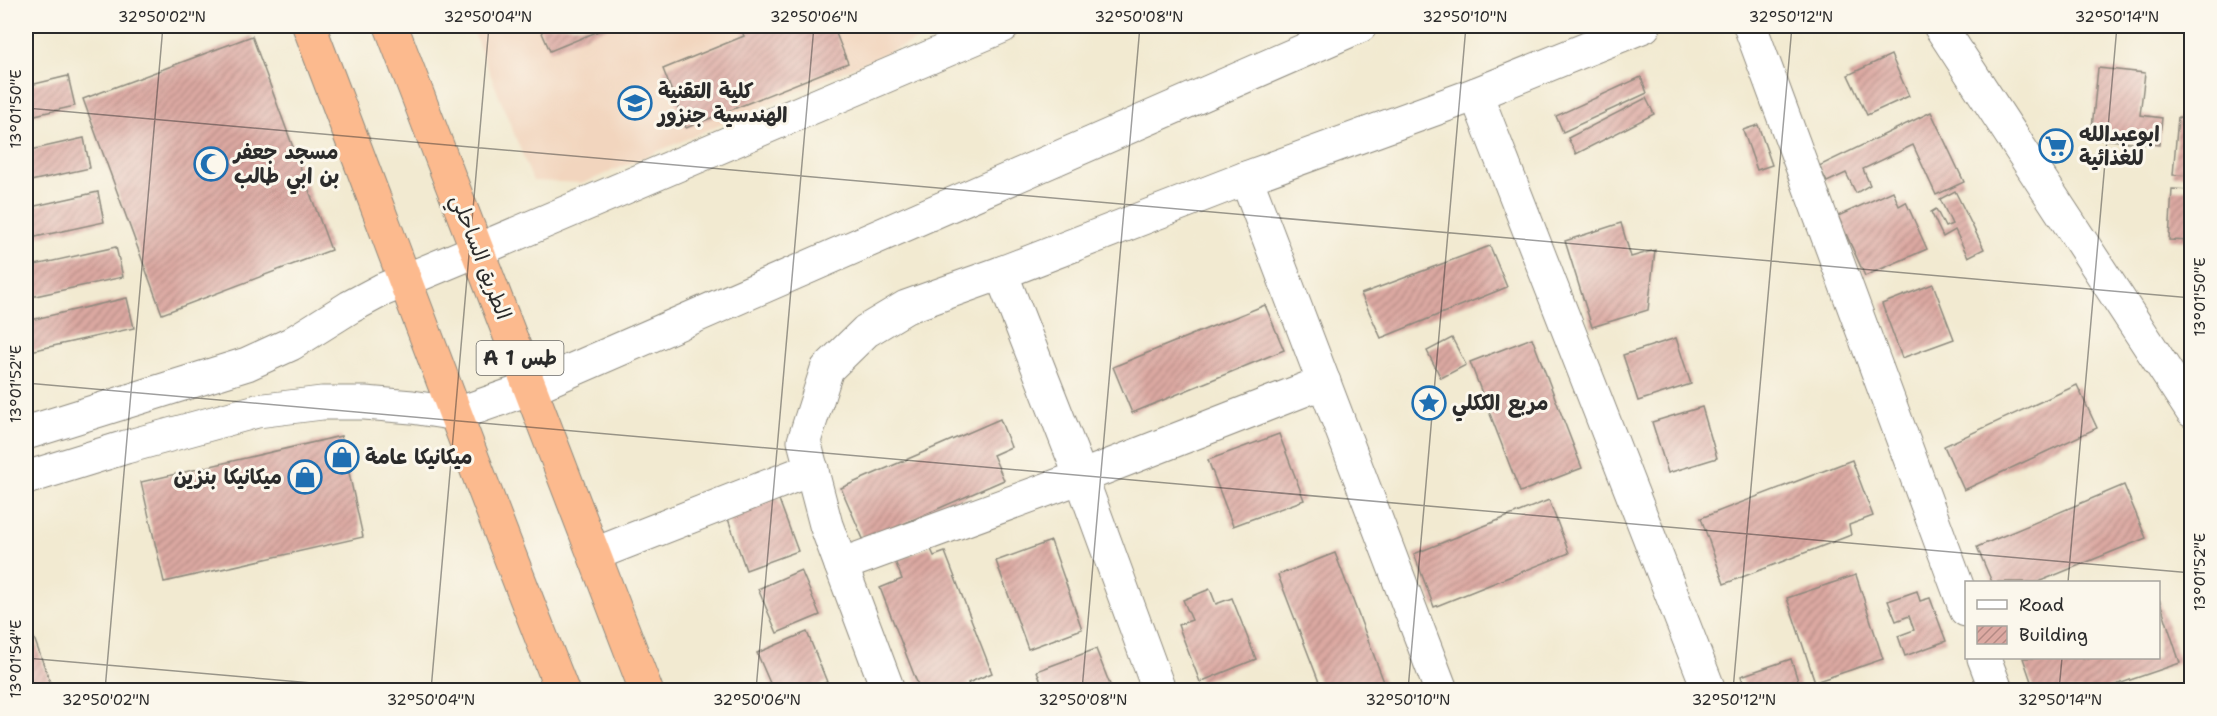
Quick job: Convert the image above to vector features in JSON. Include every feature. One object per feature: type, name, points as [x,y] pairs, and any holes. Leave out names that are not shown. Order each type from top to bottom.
[{"type":"highway","points":[[309,26],[457,414],[482,486],[562,690]]},
{"type":"highway","name":"الطريق الساحلي","points":[[392,26],[646,690]]},
{"type":"street","points":[[26,433],[247,364],[291,344],[350,307],[405,279],[1003,26]]},
{"type":"street","points":[[26,478],[126,447],[257,411],[322,403],[354,403],[412,407],[457,414],[531,388],[1360,26]]},
{"type":"street","points":[[888,690],[826,525],[804,441],[827,369],[866,331],[906,308],[1246,178],[1476,94],[1644,26]]},
{"type":"street","points":[[1750,26],[1965,607]]},
{"type":"street","points":[[1940,26],[2192,411]]},
{"type":"street","points":[[1476,94],[1709,690]]},
{"type":"street","points":[[1246,178],[1441,690]]},
{"type":"street","points":[[1002,273],[1160,690]]},
{"type":"street","points":[[841,565],[1081,477],[1324,382]]},
{"type":"street","points":[[595,554],[812,470]]},
{"type":"street","points":[[1985,659],[1996,690]]},
{"type":"shaded area","name":"كلية التقنية الهندسية جنزور","points":[[471,26],[949,26],[584,183],[533,181]]},
{"type":"building","points":[[539,26],[611,26],[550,51]]},
{"type":"building","points":[[740,26],[833,26],[848,63],[686,128],[663,69],[744,36]]},
{"type":"building","points":[[252,36],[331,250],[162,314],[83,99]]},
{"type":"building","points":[[1891,55],[1909,96],[1867,115],[1848,75]]},
{"type":"building","points":[[2098,68],[2145,73],[2140,115],[2162,118],[2159,145],[2091,138]]},
{"type":"building","points":[[68,76],[75,106],[26,117],[26,86]]},
{"type":"building","points":[[1641,77],[1647,93],[1563,132],[1556,116]]},
{"type":"building","points":[[1646,98],[1654,114],[1576,154],[1568,138]]},
{"type":"building","points":[[1931,112],[1964,182],[1936,195],[1913,145],[1863,169],[1870,185],[1856,193],[1846,173],[1827,182],[1819,166]]},
{"type":"building","points":[[2178,117],[2192,118],[2192,176],[2173,175]]},
{"type":"building","points":[[1758,125],[1772,165],[1757,170],[1743,130]]},
{"type":"building","points":[[84,138],[90,168],[26,182],[26,151]]},
{"type":"building","points":[[2172,189],[2192,190],[2192,241],[2169,240]]},
{"type":"building","points":[[1893,191],[1899,206],[1906,202],[1927,249],[1865,276],[1838,216]]},
{"type":"building","points":[[1955,191],[1984,249],[1968,257],[1955,230],[1943,237],[1931,212],[1936,209],[1945,227],[1952,224],[1940,199]]},
{"type":"building","points":[[98,192],[104,222],[26,239],[26,208]]},
{"type":"building","points":[[1621,223],[1631,257],[1655,250],[1648,310],[1592,327],[1565,241]]},
{"type":"building","points":[[1490,246],[1507,287],[1381,338],[1361,294]]},
{"type":"building","points":[[116,247],[123,277],[26,298],[26,267]]},
{"type":"building","points":[[1933,284],[1954,339],[1902,358],[1882,304]]},
{"type":"building","points":[[127,298],[134,328],[26,352],[26,321]]},
{"type":"building","points":[[1265,305],[1284,350],[1132,413],[1113,367]]},
{"type":"building","points":[[1452,338],[1466,365],[1441,378],[1427,351]]},
{"type":"building","points":[[1532,338],[1582,468],[1520,492],[1470,362]]},
{"type":"building","points":[[1676,338],[1691,384],[1638,401],[1623,355]]},
{"type":"building","points":[[2077,385],[2097,428],[1964,490],[1944,446]]},
{"type":"building","points":[[1702,407],[1717,458],[1668,473],[1652,422]]},
{"type":"building","points":[[1000,419],[1011,447],[993,455],[1004,480],[864,541],[841,488]]},
{"type":"building","points":[[1279,434],[1304,500],[1233,526],[1208,460]]},
{"type":"building","points":[[341,436],[363,537],[164,582],[141,482]]},
{"type":"building","points":[[1852,460],[1873,516],[1849,525],[1851,535],[1724,584],[1701,518]]},
{"type":"building","points":[[2124,485],[2146,538],[2040,581],[1992,581],[1977,547]]},
{"type":"building","points":[[778,497],[798,551],[746,570],[727,516]]},
{"type":"building","points":[[1549,500],[1569,553],[1434,607],[1414,554]]},
{"type":"building","points":[[1051,541],[1082,629],[1028,649],[996,561]]},
{"type":"building","points":[[930,547],[934,556],[945,552],[992,673],[968,683],[971,690],[920,690],[880,588],[902,579],[895,561]]},
{"type":"building","points":[[1335,553],[1387,690],[1322,690],[1278,575]]},
{"type":"building","points":[[801,570],[820,615],[777,633],[758,589]]},
{"type":"building","points":[[1856,575],[1883,659],[1815,682],[1787,598]]},
{"type":"building","points":[[1210,589],[1216,604],[1232,598],[1256,659],[1200,682],[1178,625],[1192,620],[1183,600]]},
{"type":"building","points":[[1917,591],[1920,601],[1930,598],[1946,641],[1905,656],[1898,636],[1914,630],[1909,616],[1896,621],[1888,601]]},
{"type":"building","points":[[2160,602],[2180,663],[2101,690],[2034,690],[2023,659],[2160,659]]},
{"type":"building","points":[[807,632],[827,682],[806,690],[773,690],[757,653]]},
{"type":"building","points":[[34,638],[53,690],[26,690],[26,642]]},
{"type":"building","points":[[1096,649],[1112,690],[1044,690],[1037,671]]},
{"type":"building","points":[[1791,659],[1801,690],[1746,690],[1741,676]]},
{"type":"building","points":[[1865,685],[1867,690],[1851,690]]},
{"type":"place","name":"كلية التقنية الهندسية جنزور","points":[[635,103]]},
{"type":"place","name":"ابوعبدالله للغذائية","points":[[2056,146]]},
{"type":"place","name":"مسجد جعفر بن ابي طالب","points":[[211,164]]},
{"type":"place","name":"مربع الككلي","points":[[1429,403]]},
{"type":"place","name":"ميكانيكا عامة","points":[[342,457]]},
{"type":"place","name":"ميكانيكا بنزين","points":[[305,477]]}]
